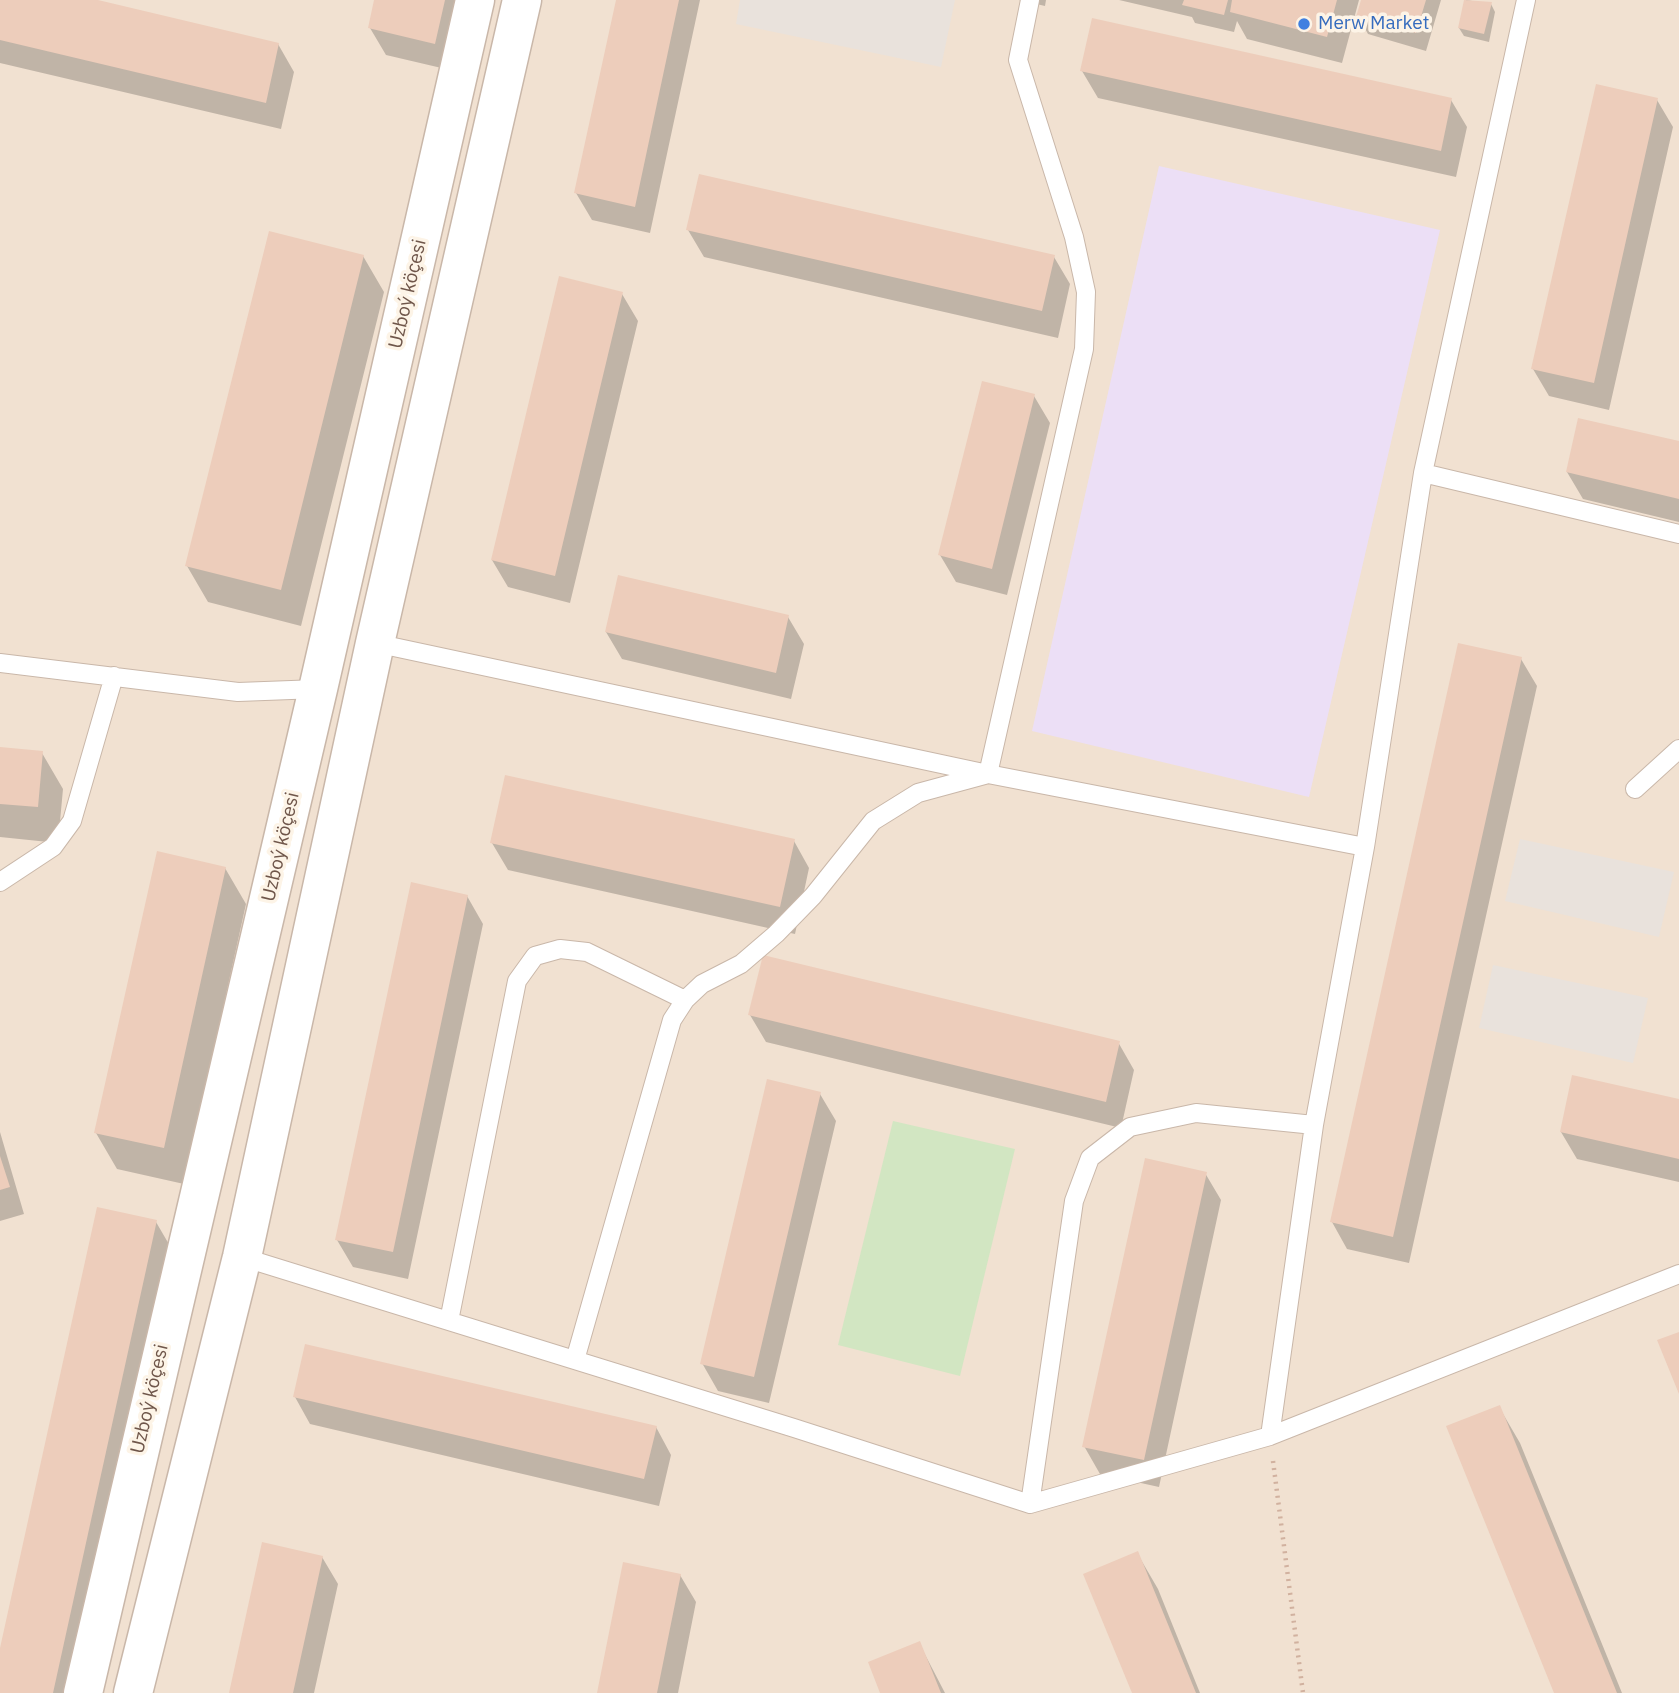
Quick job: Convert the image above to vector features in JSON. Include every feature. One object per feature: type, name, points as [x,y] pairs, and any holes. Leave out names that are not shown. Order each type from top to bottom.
[{"type":"street","name":"Uzboý köçesi","points":[[83,1693],[318,689],[475,0]]},
{"type":"street","points":[[133,1693],[242,1257],[375,643],[522,0]]},
{"type":"lane","points":[[988,774],[1084,349],[1086,292],[1074,237],[1018,60],[1031,0]]},
{"type":"lane","points":[[1270,1436],[1314,1125],[1364,847],[1423,473],[1526,0]]},
{"type":"lane","points":[[1423,473],[1679,534]]},
{"type":"lane","points":[[375,643],[988,774],[1364,847]]},
{"type":"lane","points":[[0,663],[238,692],[318,689]]},
{"type":"lane","points":[[0,881],[53,847],[72,821],[114,676]]},
{"type":"lane","points":[[1635,789],[1679,749]]},
{"type":"lane","points":[[575,1360],[672,1020],[685,1000],[702,984],[741,964],[776,934],[813,896],[873,821],[918,793],[988,774]]},
{"type":"lane","points":[[449,1321],[517,981],[535,956],[560,950],[587,952],[685,1000]]},
{"type":"lane","points":[[1030,1504],[1074,1201],[1090,1158],[1130,1127],[1196,1112],[1314,1125]]},
{"type":"lane","points":[[242,1257],[1030,1504],[1270,1436],[1679,1274]]},
{"type":"path","points":[[1270,1436],[1303,1693]]},
{"type":"shaded area","points":[[0,0],[1679,0],[1679,1693],[0,1693]]},
{"type":"shaded area","points":[[740,0],[955,0],[941,67],[736,24]]},
{"type":"shaded area","points":[[1159,166],[1440,230],[1309,797],[1032,731]]},
{"type":"shaded area","points":[[1520,839],[1674,872],[1659,937],[1505,901]]},
{"type":"shaded area","points":[[1493,965],[1648,998],[1633,1063],[1479,1028]]},
{"type":"green space","points":[[893,1121],[1015,1149],[960,1376],[838,1345]]},
{"type":"building","points":[[0,0],[98,0],[279,43],[266,103],[0,40]]},
{"type":"building","points":[[374,0],[445,0],[435,44],[368,28]]},
{"type":"building","points":[[616,0],[679,0],[635,207],[574,193]]},
{"type":"building","points":[[1184,0],[1228,0],[1224,15],[1182,5]]},
{"type":"building","name":"Merw Market","points":[[1232,0],[1337,0],[1327,37],[1230,12]]},
{"type":"building","points":[[1361,0],[1426,0],[1416,33],[1356,17]]},
{"type":"building","points":[[1464,0],[1492,2],[1484,34],[1458,28]]},
{"type":"building","points":[[1092,18],[1452,98],[1441,151],[1080,71]]},
{"type":"building","points":[[1596,84],[1658,98],[1594,383],[1531,369]]},
{"type":"building","points":[[699,174],[1055,255],[1042,311],[686,230]]},
{"type":"building","points":[[269,231],[364,255],[281,590],[185,566]]},
{"type":"building","points":[[559,276],[623,292],[555,576],[491,560]]},
{"type":"building","points":[[982,381],[1035,394],[992,569],[938,555]]},
{"type":"building","points":[[1578,418],[1679,441],[1679,499],[1566,472]]},
{"type":"building","points":[[618,575],[789,615],[776,673],[605,632]]},
{"type":"building","points":[[1458,643],[1522,657],[1393,1237],[1330,1222]]},
{"type":"building","points":[[0,747],[43,751],[38,807],[0,804]]},
{"type":"building","points":[[505,775],[795,839],[780,907],[490,843]]},
{"type":"building","points":[[157,851],[226,867],[164,1148],[94,1133]]},
{"type":"building","points":[[411,882],[468,895],[393,1252],[335,1240]]},
{"type":"building","points":[[763,955],[1120,1041],[1106,1102],[748,1015]]},
{"type":"building","points":[[1572,1075],[1679,1099],[1679,1159],[1560,1132]]},
{"type":"building","points":[[767,1079],[821,1092],[754,1377],[700,1364]]},
{"type":"building","points":[[0,1156],[10,1187],[0,1190]]},
{"type":"building","points":[[1145,1158],[1207,1172],[1144,1460],[1082,1447]]},
{"type":"building","points":[[97,1207],[157,1220],[53,1693],[0,1693],[0,1648]]},
{"type":"building","points":[[1679,1332],[1679,1394],[1657,1340]]},
{"type":"building","points":[[305,1344],[657,1426],[644,1479],[293,1397]]},
{"type":"building","points":[[1500,1405],[1617,1693],[1554,1693],[1446,1426]]},
{"type":"building","points":[[262,1542],[323,1556],[293,1693],[229,1693]]},
{"type":"building","points":[[1138,1551],[1196,1693],[1132,1693],[1083,1574]]},
{"type":"building","points":[[623,1562],[681,1574],[657,1693],[597,1693]]},
{"type":"building","points":[[920,1641],[941,1693],[880,1693],[868,1662]]},
{"type":"place","name":"Merw Market","points":[[1304,24]]}]
